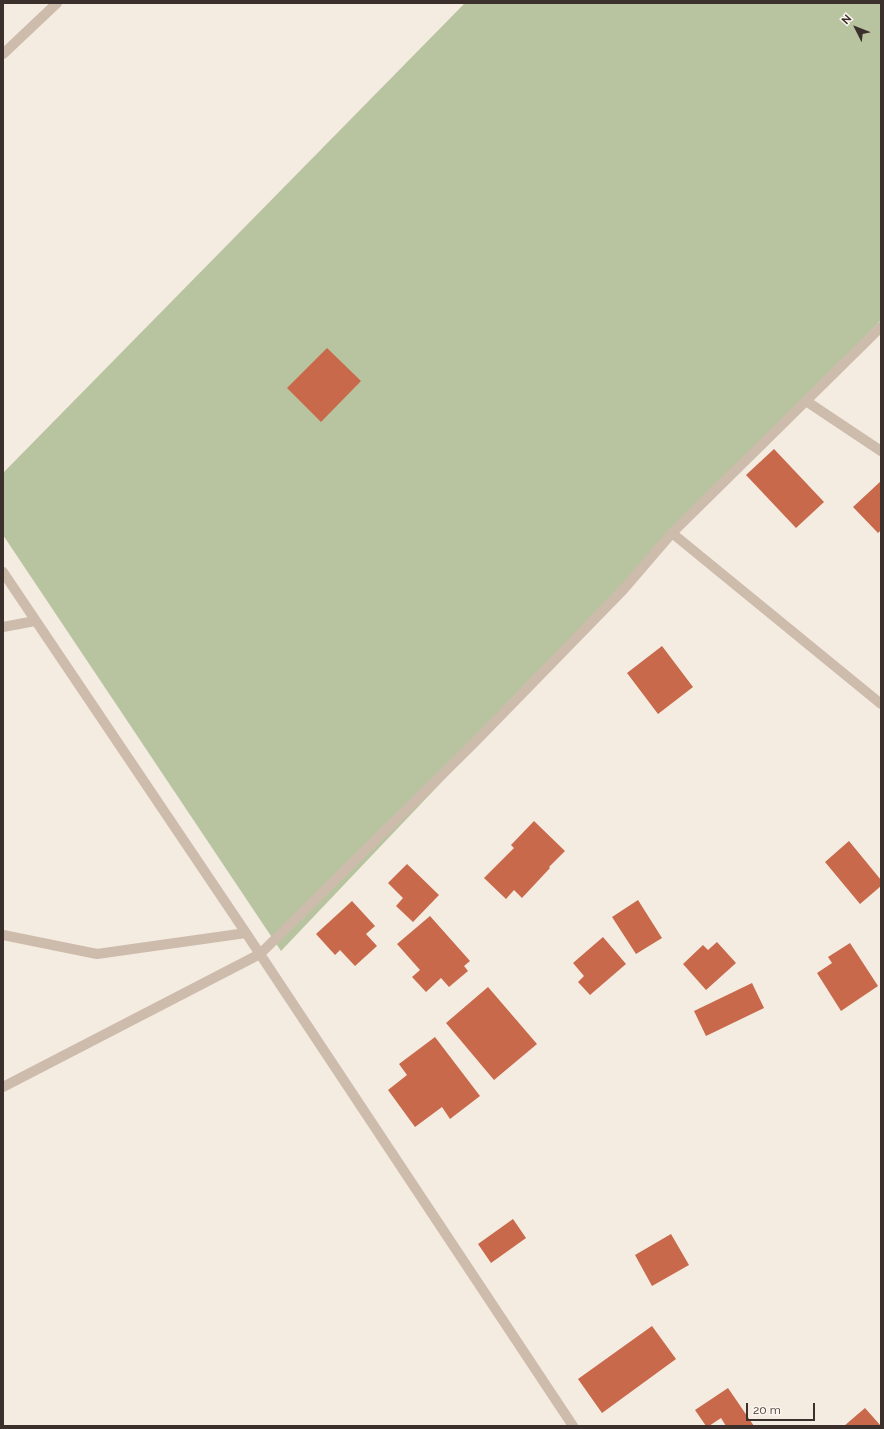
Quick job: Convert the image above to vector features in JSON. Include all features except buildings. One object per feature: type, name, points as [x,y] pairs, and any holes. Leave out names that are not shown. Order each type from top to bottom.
[{"type":"street","points":[[3,54],[56,3]]},
{"type":"street","points":[[3,1087],[260,954],[474,743],[623,590],[672,533],[881,327]]},
{"type":"street","points":[[806,401],[881,451]]},
{"type":"street","points":[[672,533],[881,704]]},
{"type":"street","points":[[3,572],[246,933],[573,1426]]},
{"type":"street","points":[[3,627],[35,621]]},
{"type":"street","points":[[3,935],[97,954],[246,933]]},
{"type":"green space","points":[[465,3],[881,3],[881,320],[281,951],[3,535],[3,473]]}]
